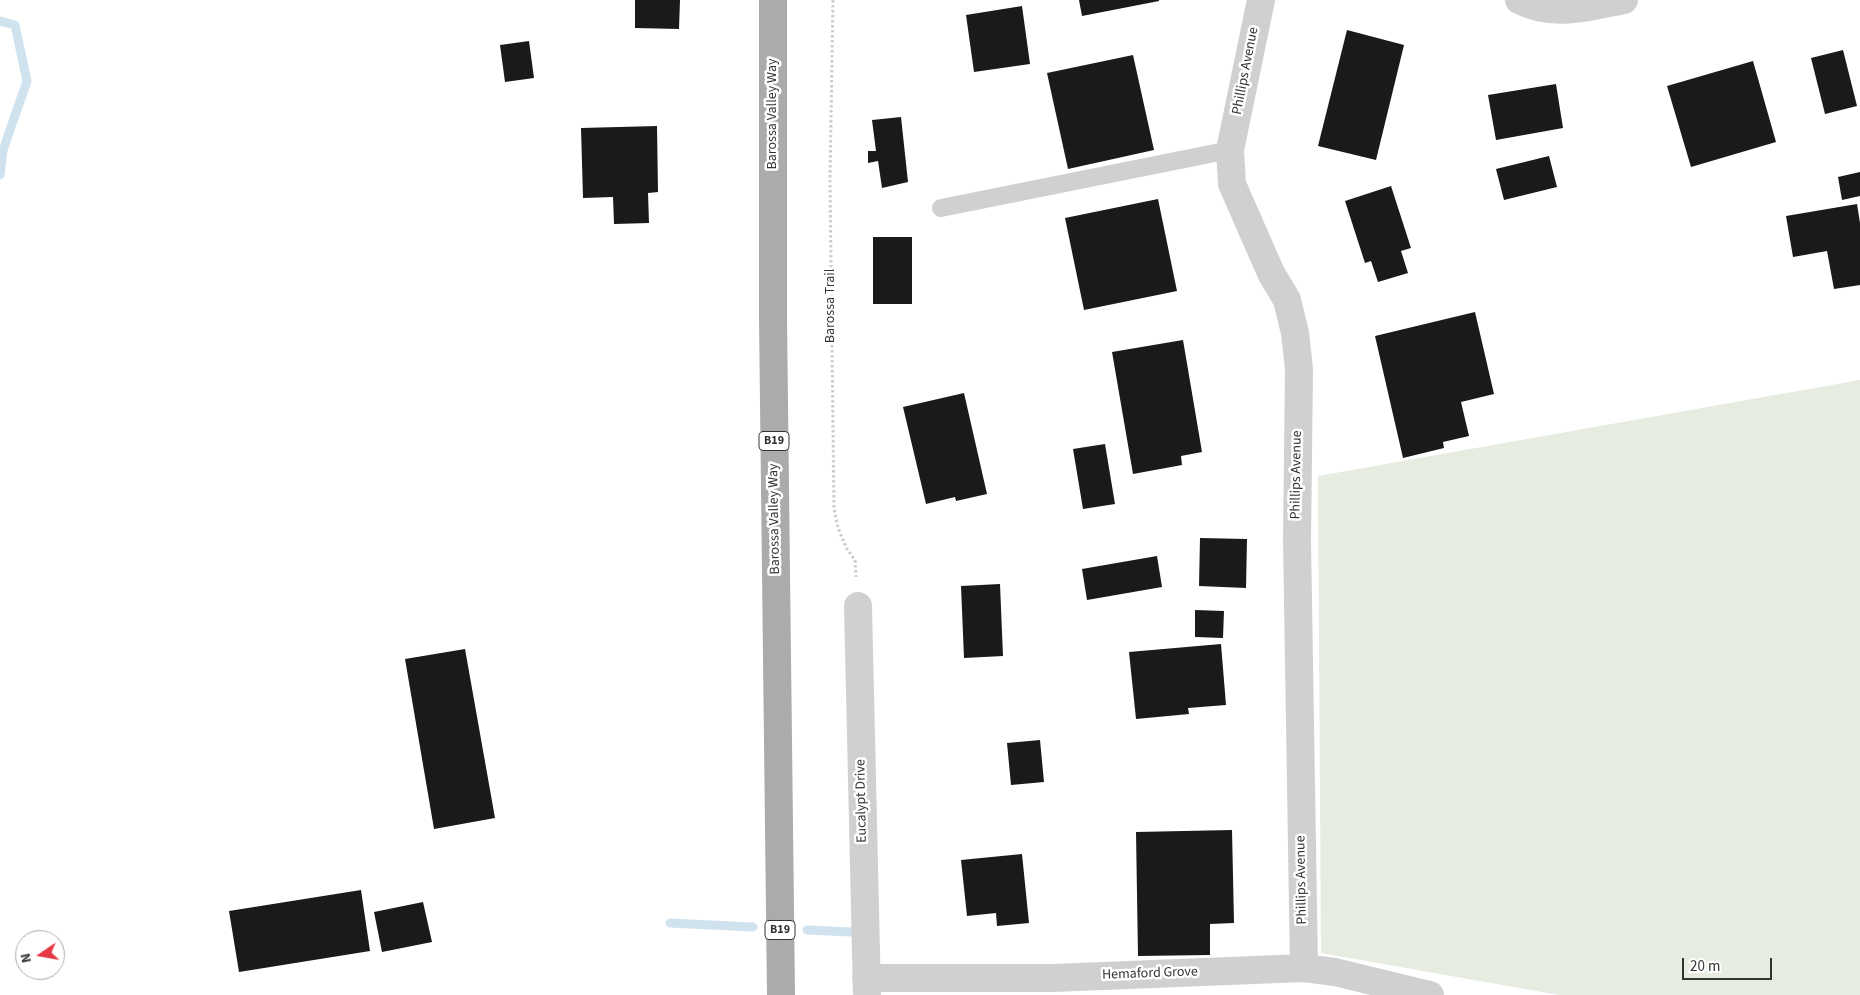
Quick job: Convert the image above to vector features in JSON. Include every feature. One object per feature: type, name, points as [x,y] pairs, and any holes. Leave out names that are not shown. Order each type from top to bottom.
[{"type":"main road","name":"Barossa Valley Way","points":[[773,0],[773,318],[781,987]]},
{"type":"street","name":"Phillips Avenue","points":[[1261,0],[1230,150],[1232,184],[1271,273],[1287,300],[1295,333],[1299,369],[1297,540],[1304,968]]},
{"type":"street","points":[[1520,0],[1533,7],[1555,11],[1624,0]]},
{"type":"street","name":"Eucalypt Drive","points":[[858,606],[866,987]]},
{"type":"street","name":"Hemaford Grove","points":[[866,987],[1304,968],[1335,972],[1430,995]]},
{"type":"lane","points":[[941,208],[1230,150]]},
{"type":"path","name":"Barossa Trail","points":[[833,0],[830,188],[834,509],[838,528],[855,560],[858,606]]},
{"type":"shaded area","points":[[1860,380],[1860,995],[1559,995],[1321,953],[1318,476]]},
{"type":"building","points":[[635,0],[680,0],[679,29],[635,28]]},
{"type":"building","points":[[1079,0],[1159,0],[1159,1],[1082,16]]},
{"type":"building","points":[[1022,6],[1030,64],[974,72],[966,15]]},
{"type":"building","points":[[1347,30],[1404,45],[1376,160],[1318,146]]},
{"type":"building","points":[[529,41],[534,78],[505,82],[500,45]]},
{"type":"building","points":[[1843,50],[1857,106],[1825,114],[1811,58]]},
{"type":"building","points":[[1133,55],[1154,150],[1068,169],[1047,73]]},
{"type":"building","points":[[1753,61],[1776,142],[1691,167],[1667,86]]},
{"type":"building","points":[[1556,84],[1563,128],[1496,140],[1488,95]]},
{"type":"building","points":[[901,117],[908,182],[882,188],[878,161],[868,163],[868,151],[876,151],[872,120]]},
{"type":"building","points":[[657,126],[658,192],[648,193],[649,223],[614,224],[613,197],[583,198],[581,128]]},
{"type":"building","points":[[1549,156],[1557,187],[1504,200],[1496,169]]},
{"type":"building","points":[[1860,172],[1860,196],[1842,200],[1838,177]]},
{"type":"building","points":[[1391,186],[1411,248],[1401,251],[1408,273],[1378,282],[1371,261],[1365,263],[1345,201]]},
{"type":"building","points":[[1158,199],[1177,291],[1084,310],[1065,218]]},
{"type":"building","points":[[1857,204],[1860,223],[1860,285],[1834,289],[1827,251],[1793,257],[1786,216]]},
{"type":"building","points":[[873,237],[912,237],[912,304],[873,304]]},
{"type":"building","points":[[1475,312],[1494,394],[1461,402],[1469,436],[1443,442],[1444,448],[1403,458],[1375,336]]},
{"type":"building","points":[[1183,340],[1202,452],[1181,456],[1182,465],[1133,474],[1112,352]]},
{"type":"building","points":[[964,393],[987,494],[956,501],[955,497],[926,504],[903,407]]},
{"type":"building","points":[[1105,444],[1115,504],[1083,509],[1073,449]]},
{"type":"building","points":[[1200,538],[1247,539],[1246,588],[1199,586]]},
{"type":"building","points":[[1157,556],[1162,587],[1087,600],[1082,569]]},
{"type":"building","points":[[1000,584],[1003,656],[964,658],[961,586]]},
{"type":"building","points":[[1195,610],[1224,611],[1223,638],[1195,637]]},
{"type":"building","points":[[1221,644],[1226,705],[1188,708],[1189,714],[1136,719],[1129,652]]},
{"type":"building","points":[[465,649],[495,818],[434,829],[405,659]]},
{"type":"building","points":[[1040,740],[1044,782],[1011,785],[1007,743]]},
{"type":"building","points":[[1232,830],[1234,923],[1210,924],[1210,955],[1138,956],[1136,832]]},
{"type":"building","points":[[1022,854],[1029,923],[997,926],[996,913],[967,916],[961,860]]},
{"type":"building","points":[[361,890],[370,951],[239,972],[229,911]]},
{"type":"building","points":[[423,902],[432,942],[382,952],[374,912]]},
{"type":"waterway","points":[[0,21],[15,25],[27,81],[3,150],[0,175]]},
{"type":"waterway","points":[[670,923],[753,927]]},
{"type":"waterway","points":[[807,930],[851,932]]}]
